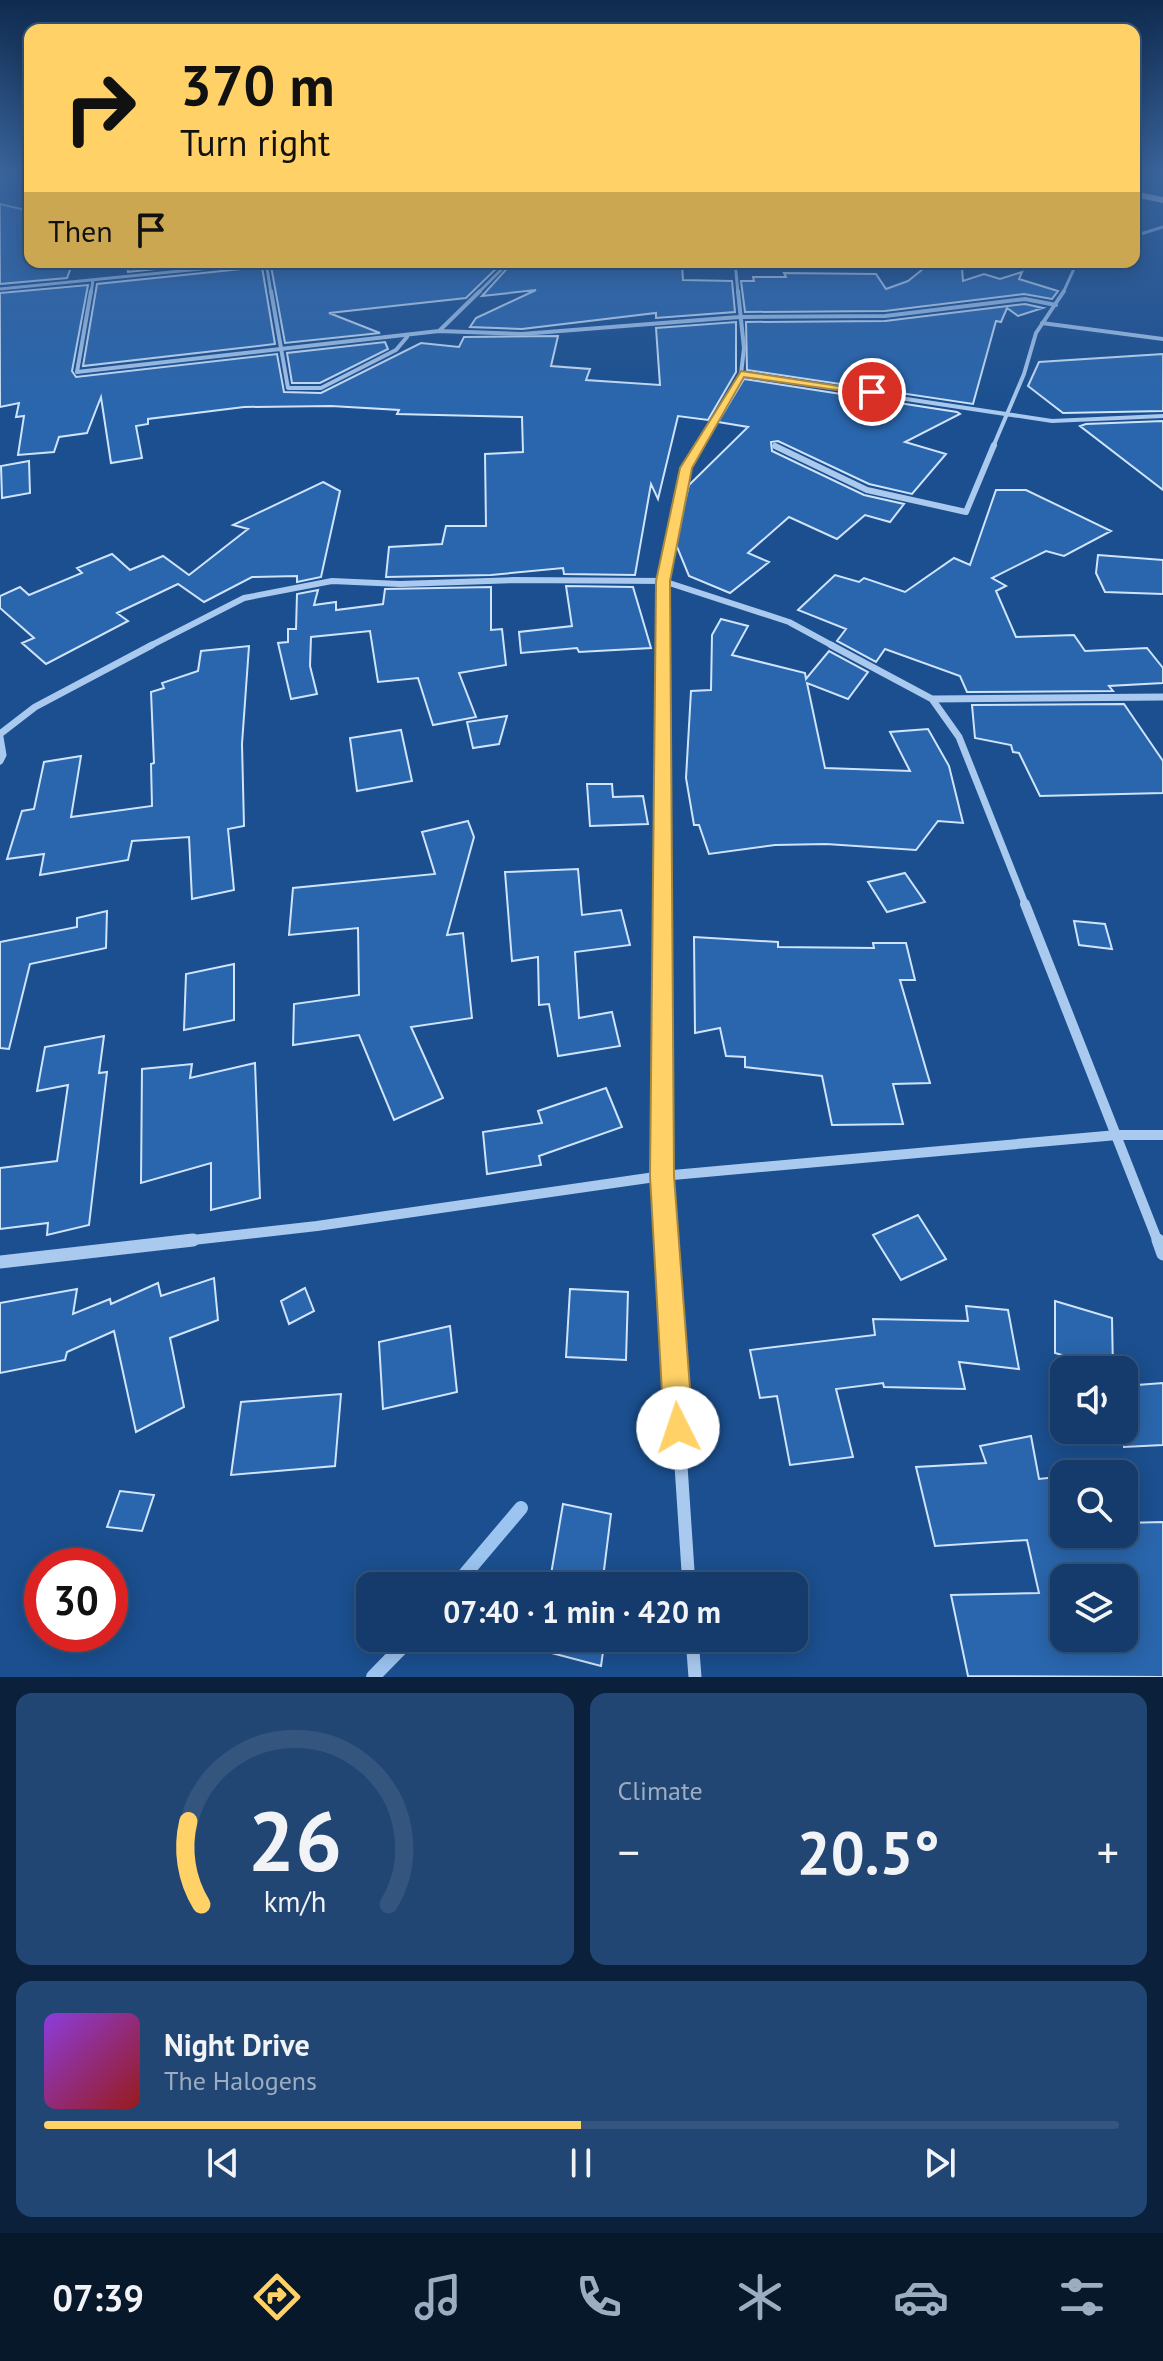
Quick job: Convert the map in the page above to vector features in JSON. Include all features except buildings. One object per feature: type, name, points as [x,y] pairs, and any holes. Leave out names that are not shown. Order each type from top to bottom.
[{"type":"street","points":[[0,289],[210,268]]},
{"type":"street","points":[[269,268],[288,388],[321,388],[396,350],[407,337]]},
{"type":"street","points":[[439,331],[503,268]]},
{"type":"street","points":[[688,1572],[662,1176],[663,581],[686,468],[741,374],[744,348],[735,268]]},
{"type":"street","points":[[775,446],[867,490],[966,512],[1042,323],[1056,305],[1074,268]]},
{"type":"street","points":[[93,280],[77,372],[439,331],[522,334],[739,317],[885,316],[1025,299],[1056,305]]},
{"type":"street","points":[[1042,323],[1163,339]]},
{"type":"street","points":[[741,374],[819,383],[1052,421],[1163,416]]},
{"type":"street","points":[[0,761],[3,755],[0,736],[35,707],[173,632],[244,598],[291,587],[332,581],[400,584],[663,581],[789,622],[932,699],[959,737],[1163,1254]]},
{"type":"street","points":[[932,699],[1163,697]]},
{"type":"street","points":[[0,1262],[317,1226],[662,1176],[1117,1135],[1163,1135]]},
{"type":"street","points":[[693,1652],[695,1677]]},
{"type":"waterway","points":[[467,1572],[521,1508]]},
{"type":"waterway","points":[[373,1677],[397,1652]]},
{"type":"route","points":[[678,1428],[662,1176],[663,581],[686,468],[741,374],[872,392]]}]
